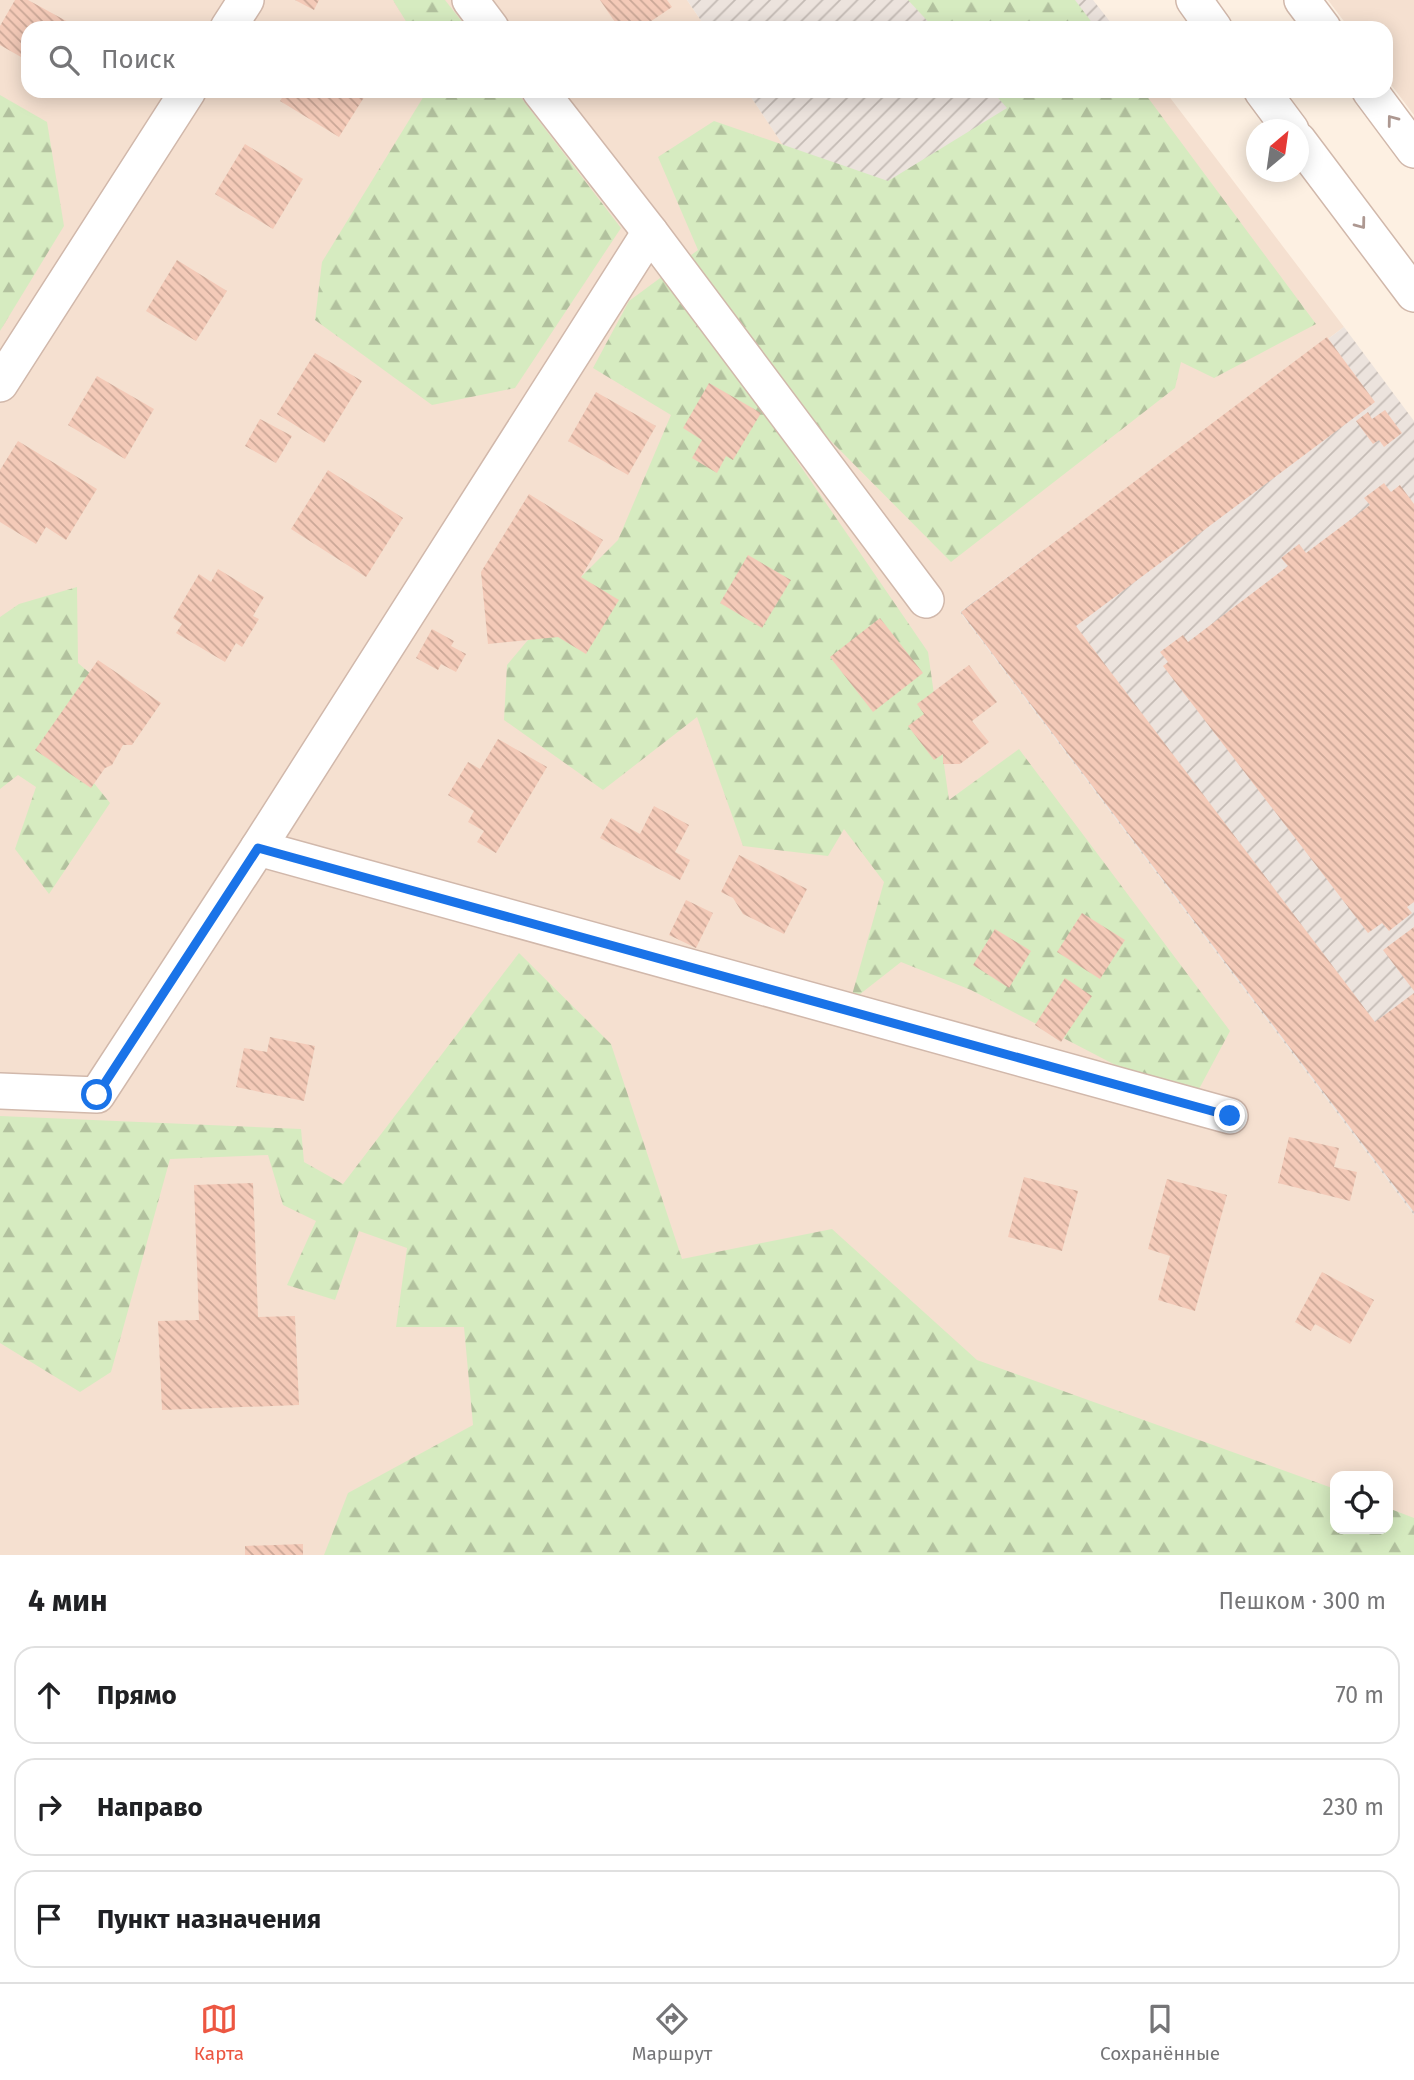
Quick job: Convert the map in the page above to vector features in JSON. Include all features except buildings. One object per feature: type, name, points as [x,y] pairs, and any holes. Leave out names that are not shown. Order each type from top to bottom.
[{"type":"street","points":[[232,21],[246,0]]},
{"type":"street","points":[[470,0],[486,21]]},
{"type":"street","points":[[1194,0],[1209,21]]},
{"type":"street","points":[[1302,0],[1318,21]]},
{"type":"street","points":[[0,384],[184,98]]},
{"type":"street","points":[[545,98],[650,232],[926,600]]},
{"type":"street","points":[[1267,98],[1283,119]]},
{"type":"street","points":[[1375,98],[1414,149]]},
{"type":"street","points":[[1309,155],[1413,292]]},
{"type":"street","points":[[0,1091],[97,1095],[258,848],[650,232]]},
{"type":"street","points":[[258,848],[1230,1116]]},
{"type":"shaded area","points":[[0,0],[687,0],[701,21],[21,21],[21,98],[752,98],[854,250],[1078,98],[1170,98],[1344,327],[960,612],[1414,1215],[1414,1555],[0,1555]]},
{"type":"shaded area","points":[[687,0],[1093,0],[1110,21],[701,21]]},
{"type":"shaded area","points":[[1328,0],[1414,0],[1414,115],[1393,87],[1393,21],[1344,21]]},
{"type":"shaded area","points":[[752,98],[1078,98],[853,250]]},
{"type":"shaded area","points":[[1344,327],[1414,421],[1414,1215],[960,612]]},
{"type":"green space","points":[[393,0],[445,0],[462,21],[406,21]]},
{"type":"green space","points":[[908,0],[1075,0],[1091,21],[928,21]]},
{"type":"green space","points":[[0,95],[47,122],[64,226],[0,331]]},
{"type":"green space","points":[[423,98],[521,98],[621,228],[515,388],[432,405],[315,320],[322,262]]},
{"type":"green space","points":[[998,98],[1148,98],[1316,324],[1214,378],[1181,362],[1175,388],[951,562],[818,428],[795,458],[928,652],[949,800],[1019,749],[1230,1031],[1199,1089],[1173,1095],[971,990],[901,962],[850,1002],[884,882],[844,829],[828,856],[743,846],[697,717],[603,790],[504,720],[507,665],[581,577],[618,540],[671,415],[593,368],[629,301],[698,250],[658,157],[714,121],[888,181],[1007,108]]},
{"type":"green space","points":[[77,587],[78,663],[107,688],[68,751],[110,803],[49,894],[15,849],[36,787],[18,775],[0,789],[0,617],[19,604]]},
{"type":"green space","points":[[519,953],[611,1044],[682,1259],[832,1229],[977,1360],[1330,1487],[1330,1534],[1393,1534],[1393,1510],[1414,1518],[1414,1555],[324,1555],[348,1493],[473,1425],[464,1327],[396,1327],[407,1248],[359,1231],[335,1300],[287,1285],[316,1221],[283,1205],[268,1155],[170,1159],[111,1372],[80,1392],[0,1343],[0,1116],[301,1129],[304,1162],[343,1184]]},
{"type":"route","points":[[97,1095],[258,848],[1230,1116]]}]
